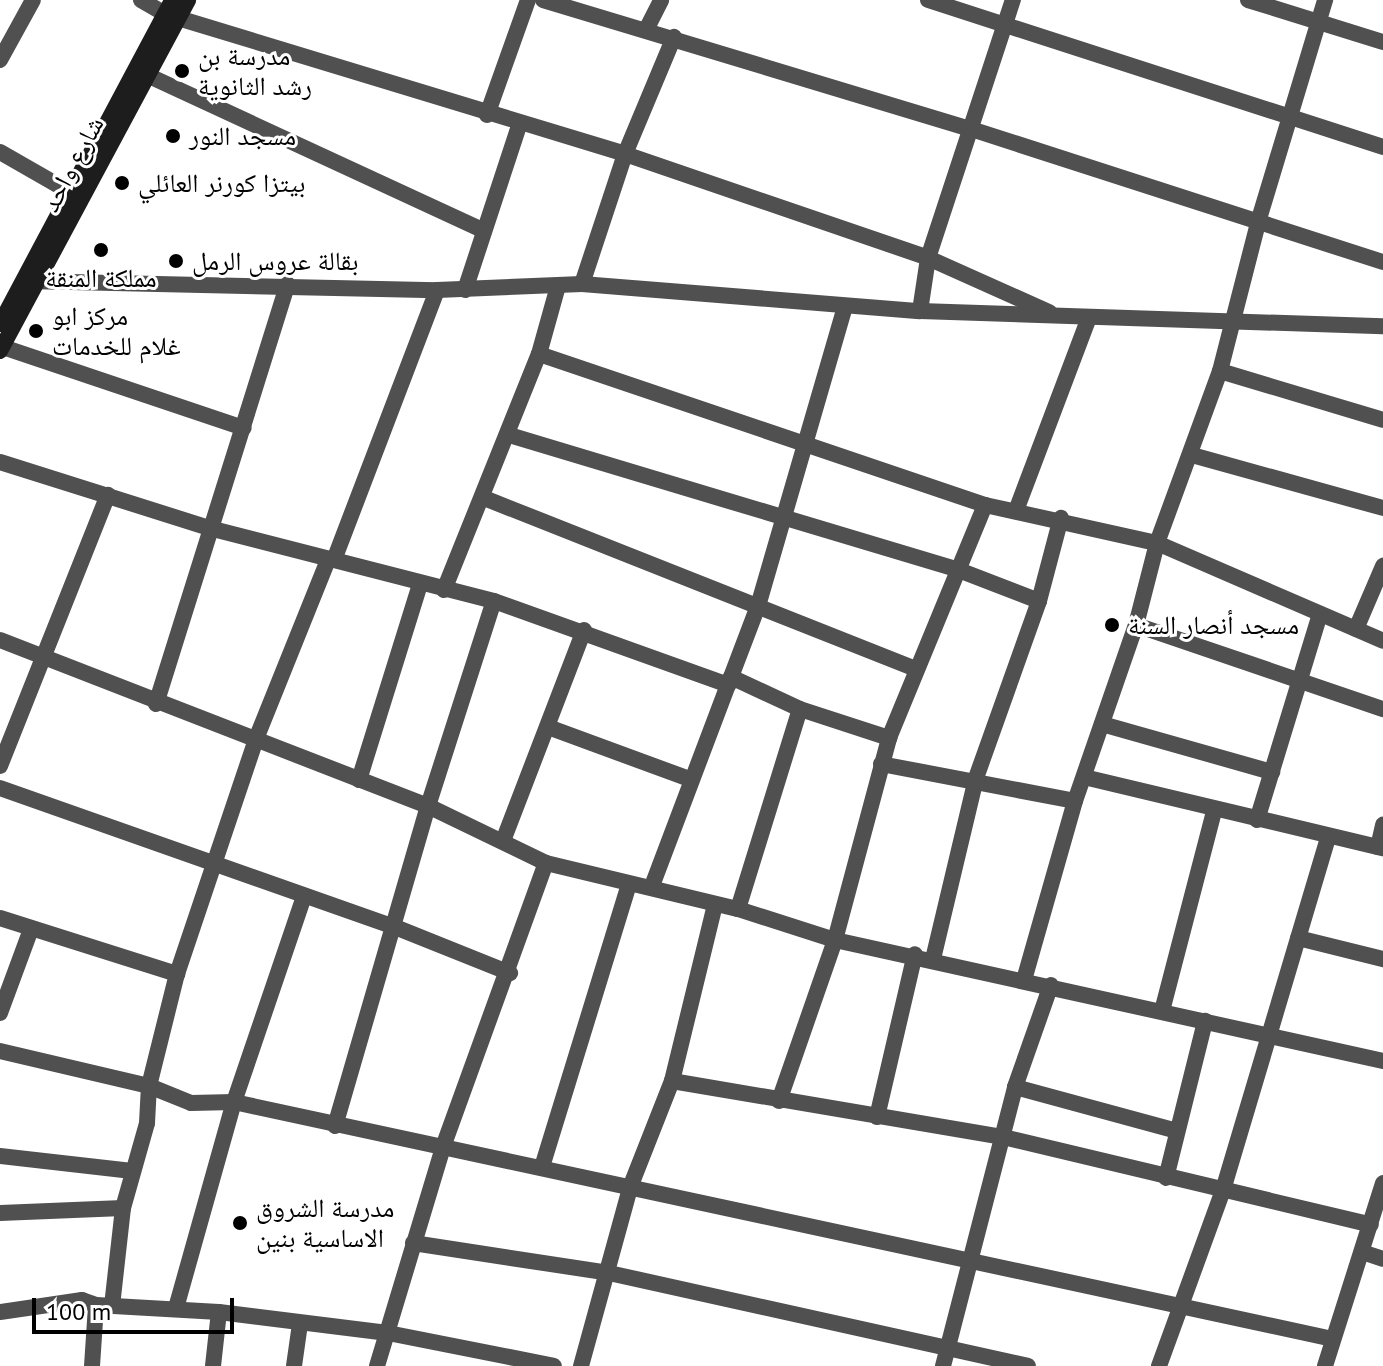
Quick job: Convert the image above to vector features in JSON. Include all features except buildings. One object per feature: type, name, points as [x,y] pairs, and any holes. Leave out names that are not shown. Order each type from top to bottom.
[{"type":"street","points":[[0,60],[5,40],[33,0]]},
{"type":"street","points":[[141,0],[487,115],[625,154],[928,258],[1058,316]]},
{"type":"street","name":"شارع واحد","points":[[30,281],[68,191],[172,11],[188,0]]},
{"type":"street","points":[[487,115],[528,0]]},
{"type":"street","points":[[543,0],[647,28],[968,128],[1259,219],[1383,262]]},
{"type":"street","points":[[647,28],[661,0]]},
{"type":"street","points":[[928,0],[1005,22],[1383,147]]},
{"type":"street","points":[[920,311],[928,258],[968,128],[1013,0]]},
{"type":"street","points":[[1248,0],[1383,42]]},
{"type":"street","points":[[1024,980],[1075,801],[1136,625],[1157,543],[1192,455],[1220,371],[1259,219],[1325,0]]},
{"type":"street","name":"شارع واحد","points":[[1,348],[6,314],[30,281],[147,75],[172,11]]},
{"type":"street","points":[[582,284],[625,154],[674,37]]},
{"type":"street","points":[[147,75],[483,230]]},
{"type":"street","points":[[465,290],[520,123]]},
{"type":"street","points":[[0,152],[68,191]]},
{"type":"street","points":[[30,281],[288,284],[437,290],[582,284],[920,311],[1383,326]]},
{"type":"street","points":[[156,704],[288,284]]},
{"type":"street","points":[[444,590],[509,435],[539,354],[558,286]]},
{"type":"street","points":[[92,1366],[123,1208],[147,1123],[149,1086],[177,974],[256,739],[331,560],[437,290]]},
{"type":"street","points":[[652,886],[758,606],[803,442],[845,306]]},
{"type":"street","points":[[1017,508],[1089,317]]},
{"type":"street","points":[[1,348],[244,428]]},
{"type":"street","points":[[539,354],[985,505],[1017,508],[1157,543],[1383,641]]},
{"type":"street","points":[[1220,371],[1383,420]]},
{"type":"street","points":[[509,435],[956,569],[1039,601]]},
{"type":"street","points":[[1192,455],[1383,508]]},
{"type":"street","points":[[0,462],[213,529],[494,601],[889,738]]},
{"type":"street","points":[[0,766],[108,495]]},
{"type":"street","points":[[484,498],[914,668]]},
{"type":"street","points":[[779,1101],[835,940],[889,738],[914,668],[985,505]]},
{"type":"street","points":[[933,959],[976,778],[1039,601],[1061,518]]},
{"type":"street","points":[[1356,629],[1383,566]]},
{"type":"street","points":[[359,780],[420,584]]},
{"type":"street","points":[[335,1126],[428,806],[494,601]]},
{"type":"street","points":[[1257,820],[1320,614]]},
{"type":"street","points":[[1136,625],[1383,709]]},
{"type":"street","points":[[503,841],[584,630]]},
{"type":"street","points":[[0,640],[156,704],[428,806],[546,863],[628,887],[652,886],[835,940],[915,954],[1383,1061]]},
{"type":"street","points":[[738,909],[800,709]]},
{"type":"street","points":[[1102,724],[1272,772]]},
{"type":"street","points":[[548,727],[692,780]]},
{"type":"street","points":[[881,764],[976,778],[1075,801]]},
{"type":"street","points":[[1084,777],[1214,811],[1380,848],[1383,825]]},
{"type":"street","points":[[0,788],[395,927],[510,973]]},
{"type":"street","points":[[1162,1011],[1214,811]]},
{"type":"street","points":[[1159,1366],[1183,1308],[1223,1190],[1272,1035],[1328,837]]},
{"type":"street","points":[[377,1366],[443,1147],[510,973],[546,863]]},
{"type":"street","points":[[542,1167],[628,887]]},
{"type":"street","points":[[176,1308],[234,1102],[304,896]]},
{"type":"street","points":[[581,1366],[631,1185],[672,1081],[715,905]]},
{"type":"street","points":[[0,918],[177,974]]},
{"type":"street","points":[[0,1013],[31,929]]},
{"type":"street","points":[[1298,938],[1383,959]]},
{"type":"street","points":[[877,1117],[915,954]]},
{"type":"street","points":[[943,1366],[968,1257],[1015,1087],[1051,985]]},
{"type":"street","points":[[1166,1178],[1205,1021]]},
{"type":"street","points":[[0,1051],[149,1086],[191,1103],[234,1102],[335,1126],[968,1257],[1183,1308],[1333,1339]]},
{"type":"street","points":[[672,1081],[1003,1137],[1371,1225]]},
{"type":"street","points":[[1015,1087],[1177,1131]]},
{"type":"street","points":[[0,1156],[132,1171]]},
{"type":"street","points":[[1325,1366],[1383,1183]]},
{"type":"street","points":[[0,1213],[123,1208]]},
{"type":"street","points":[[413,1243],[609,1273],[1028,1366]]},
{"type":"street","points":[[1362,1252],[1383,1259]]},
{"type":"street","points":[[0,1312],[82,1300],[104,1306],[219,1312],[388,1333],[554,1366]]},
{"type":"street","points":[[213,1366],[219,1312]]},
{"type":"street","points":[[294,1366],[300,1324]]},
{"type":"place","name":"مدرسة بن رشد الثانوية","points":[[182,71]]},
{"type":"place","name":"مسجد النور","points":[[173,136]]},
{"type":"place","name":"بيتزا كورنر العائلي","points":[[122,183]]},
{"type":"place","name":"مملكة المنقة","points":[[101,250]]},
{"type":"place","name":"بقالة عروس الرمل","points":[[176,261]]},
{"type":"place","name":"مركز ابو غلام للخدمات","points":[[36,331]]},
{"type":"place","name":"مسجد أنصار السنة","points":[[1112,625]]},
{"type":"place","name":"مدرسة الشروق الاساسية بنين","points":[[240,1223]]}]
